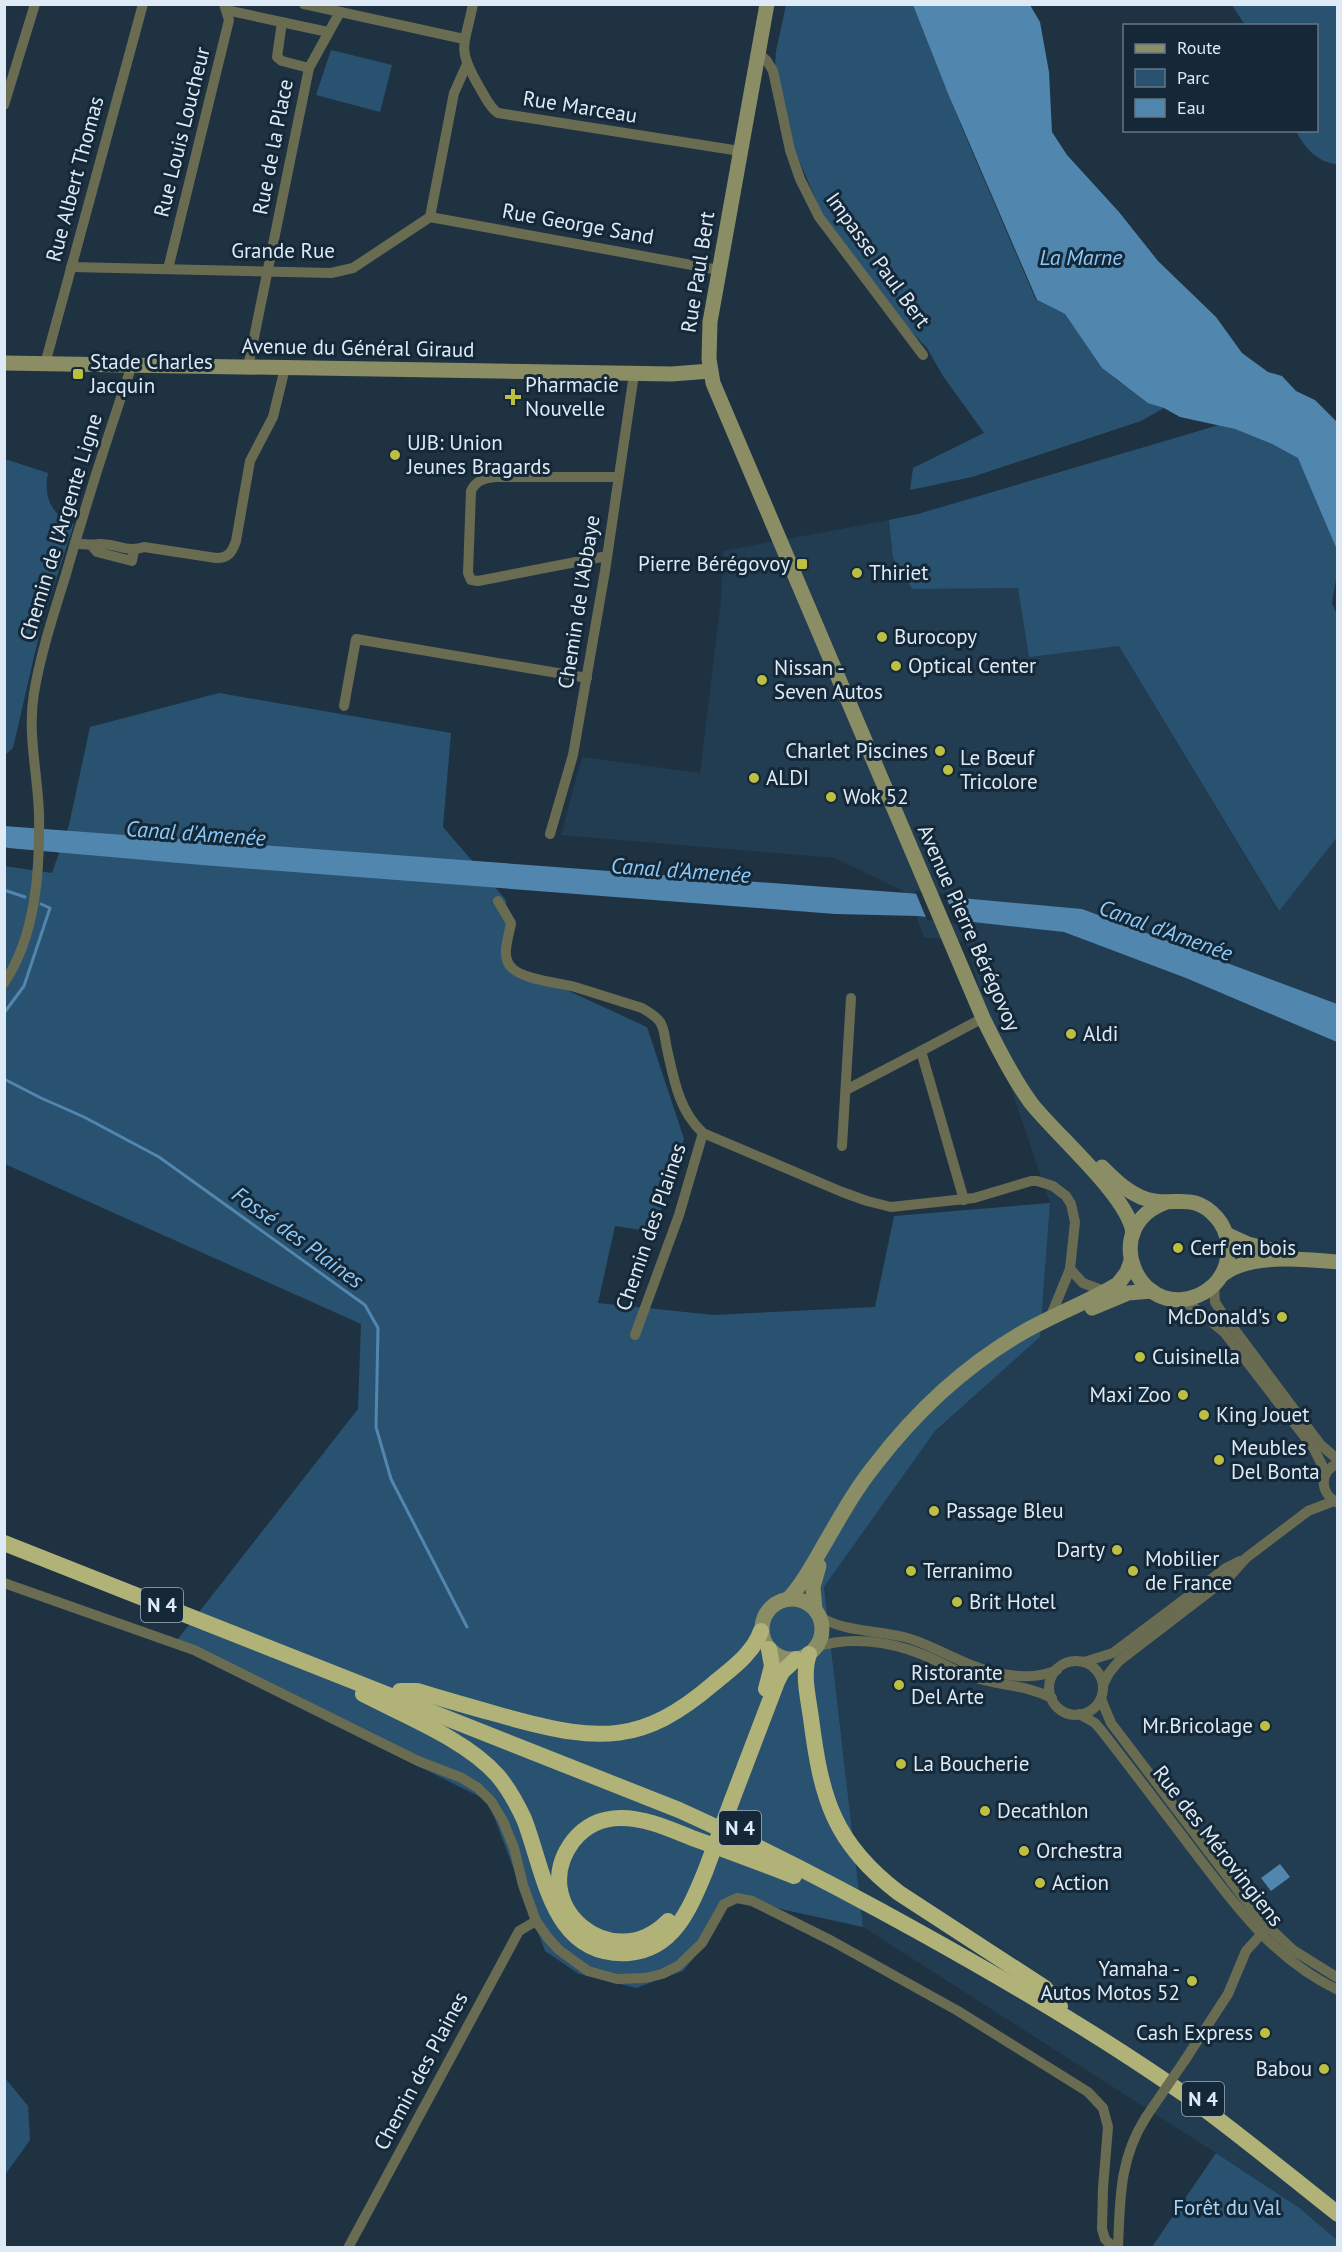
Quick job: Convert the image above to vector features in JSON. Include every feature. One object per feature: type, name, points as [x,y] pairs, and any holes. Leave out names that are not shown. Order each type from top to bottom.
[{"type":"highway","name":"N 4","points":[[4,1534],[681,1801],[734,1825],[926,1926],[1144,2057],[1338,2204]]},
{"type":"highway","name":"N 4","points":[[4,1542],[679,1810],[736,1835],[859,1899],[970,1961],[1139,2064],[1186,2096],[1338,2214]]},
{"type":"highway","points":[[400,1690],[417,1691],[535,1724],[577,1733],[624,1732],[644,1727],[689,1704],[752,1650],[761,1631]]},
{"type":"highway","points":[[320,1667],[333,1679],[452,1740],[484,1762],[506,1787],[519,1810],[550,1898],[559,1916],[574,1935],[594,1948],[608,1953],[633,1952],[663,1940],[685,1918],[770,1679],[772,1666],[769,1649]]},
{"type":"highway","points":[[728,1799],[782,1672],[807,1653]]},
{"type":"highway","points":[[807,1653],[805,1674],[818,1763],[828,1805],[854,1852],[879,1878],[899,1893],[1045,1988],[1060,2006]]},
{"type":"highway","points":[[701,1870],[671,1918],[657,1930],[636,1940],[603,1940],[590,1933],[570,1915],[560,1888],[561,1868],[565,1856],[578,1835],[597,1822],[620,1818],[639,1820],[663,1827],[842,1897],[859,1899]]},
{"type":"main road","name":"Rue Paul Bert","points":[[767,4],[710,322],[708,346],[710,370],[718,394],[778,536]]},
{"type":"main road","name":"Avenue du Général Giraud","points":[[4,363],[634,374],[688,374],[710,370]]},
{"type":"main road","name":"Avenue Pierre Bérégovoy","points":[[778,536],[983,1018],[1012,1070]]},
{"type":"main road","points":[[1012,1070],[1052,1116],[1114,1180],[1134,1194],[1147,1199],[1167,1202],[1182,1200],[1203,1206],[1219,1220],[1226,1234],[1229,1251],[1218,1280]]},
{"type":"main road","points":[[1012,1070],[1023,1091],[1046,1121],[1117,1198],[1130,1220],[1131,1261],[1135,1272],[1152,1291]]},
{"type":"main road","points":[[1132,1233],[1149,1210],[1167,1202]]},
{"type":"main road","points":[[1226,1234],[1248,1244],[1311,1260]]},
{"type":"main road","points":[[1131,1261],[1122,1280],[1019,1335],[969,1370],[899,1435],[852,1497],[800,1586],[788,1599],[771,1606],[762,1622],[761,1631],[769,1649],[786,1659],[807,1653],[822,1633],[813,1587],[818,1569],[858,1500],[879,1470],[930,1413],[974,1375],[1023,1341],[1118,1296],[1138,1291],[1152,1291],[1177,1299],[1197,1296],[1236,1266],[1251,1262],[1311,1260],[1338,1262]]},
{"type":"main road","points":[[788,1599],[802,1601],[817,1613]]},
{"type":"street","points":[[4,105],[35,4]]},
{"type":"street","name":"Rue Albert Thomas","points":[[45,364],[143,4]]},
{"type":"street","points":[[304,4],[464,39],[473,4]]},
{"type":"street","points":[[225,8],[328,32]]},
{"type":"street","name":"Rue Louis Loucheur","points":[[168,269],[229,20],[225,8]]},
{"type":"street","name":"Rue de la Place","points":[[248,367],[309,68],[340,12]]},
{"type":"street","points":[[282,22],[277,57],[282,61],[309,68]]},
{"type":"street","name":"Rue Marceau","points":[[464,39],[467,64],[491,106],[498,113],[740,151]]},
{"type":"street","name":"Impasse Paul Bert","points":[[758,52],[773,71],[790,150],[800,179],[819,218],[923,355]]},
{"type":"street","points":[[430,217],[454,93],[467,64]]},
{"type":"street","name":"Grande Rue","points":[[71,267],[331,273],[347,270],[430,217]]},
{"type":"street","name":"Rue George Sand","points":[[430,217],[719,270]]},
{"type":"street","name":"Chemin de l'Argente Ligne","points":[[4,983],[16,963],[26,936],[36,877],[39,815],[32,743],[34,693],[46,641],[75,543],[132,365]]},
{"type":"street","points":[[75,543],[92,546],[99,544],[134,550],[144,547],[224,558],[232,552],[250,461],[273,417],[285,368]]},
{"type":"street","name":"Chemin de l'Abbaye","points":[[550,834],[573,755],[607,556],[634,374]]},
{"type":"street","points":[[607,556],[478,581],[471,580],[468,573],[471,491],[474,484],[496,477],[618,477]]},
{"type":"street","points":[[344,706],[356,639],[587,678]]},
{"type":"street","points":[[498,901],[511,923],[506,946],[507,960],[511,968],[520,974],[642,1008],[652,1014],[661,1024],[672,1074],[682,1105],[691,1121],[703,1133],[867,1201],[891,1207],[964,1200],[1031,1181],[1053,1186],[1066,1196],[1074,1213],[1074,1232],[1070,1269],[1050,1318]]},
{"type":"street","points":[[842,1146],[851,998]]},
{"type":"street","points":[[846,1090],[983,1018]]},
{"type":"street","points":[[921,1051],[964,1200]]},
{"type":"street","name":"Chemin des Plaines","points":[[634,1335],[679,1215],[703,1133]]},
{"type":"street","points":[[1070,1269],[1083,1283],[1093,1289],[1104,1291]]},
{"type":"street","points":[[1218,1280],[1215,1302],[1220,1310],[1320,1444],[1338,1461],[1326,1473]]},
{"type":"street","points":[[817,1613],[839,1626],[913,1640],[968,1664],[989,1670],[1027,1676],[1048,1674],[1070,1662],[1084,1662],[1113,1653],[1226,1568],[1246,1558],[1308,1511],[1324,1487],[1326,1473],[1314,1449],[1224,1332],[1193,1307],[1177,1299]]},
{"type":"street","points":[[1308,1511],[1336,1502],[1324,1487]]},
{"type":"street","points":[[807,1653],[848,1641],[897,1646],[922,1654],[969,1676],[1026,1687],[1052,1698],[1063,1711],[1079,1714],[1092,1709],[1101,1699],[1103,1684],[1109,1672],[1119,1661],[1231,1575],[1246,1558]]},
{"type":"street","points":[[4,1583],[194,1650],[418,1761],[462,1778],[478,1788],[491,1801],[503,1821],[514,1848],[523,1885],[536,1922],[548,1938],[573,1962],[602,1976],[630,1980],[662,1974],[678,1966],[702,1943],[724,1904],[737,1898],[752,1901],[832,1941],[958,2012],[1088,2092],[1103,2108],[1108,2127],[1102,2229],[1105,2239],[1116,2247]]},
{"type":"street","points":[[1084,1662],[1097,1671],[1103,1684]]},
{"type":"street","points":[[1052,1698],[1050,1686],[1057,1670]]},
{"type":"street","name":"Rue des Mérovingiens","points":[[1101,1699],[1111,1723],[1247,1903],[1264,1931],[1338,1978]]},
{"type":"street","name":"Rue des Mérovingiens","points":[[1079,1714],[1095,1723],[1101,1730],[1232,1901],[1264,1931],[1286,1958],[1310,1975],[1338,1990]]},
{"type":"street","name":"Chemin des Plaines","points":[[348,2247],[519,1931],[536,1922]]},
{"type":"street","points":[[1116,2247],[1120,2187],[1130,2145],[1146,2117],[1228,1994],[1246,1951],[1264,1931]]},
{"type":"shaded area","points":[[889,520],[893,558],[912,589],[1018,587],[1119,645],[1278,911],[1337,836],[1337,2240],[1301,2209],[863,1927],[824,1587],[935,1431],[1040,1337],[1050,1203],[991,1030],[966,942],[924,937],[907,893],[835,858],[561,835],[582,757],[700,773],[721,600],[723,551]]},
{"type":"green space","points":[[786,5],[913,5],[962,128],[1036,300],[1065,314],[1102,367],[1118,381],[1164,408],[1141,421],[972,477],[910,490],[913,468],[984,433],[943,376],[927,348],[909,329],[822,214],[795,151],[775,66]]},
{"type":"green space","points":[[1232,5],[1337,5],[1337,164],[1324,161],[1312,153],[1297,132],[1318,132],[1318,24],[1244,24]]},
{"type":"green space","points":[[331,50],[392,65],[380,112],[316,95]]},
{"type":"green space","points":[[1219,425],[1272,444],[1299,458],[1337,550],[1337,573],[1332,603],[1338,617],[1338,836],[1279,911],[1119,646],[1029,657],[1018,588],[912,589],[893,558],[889,520],[918,514]]},
{"type":"green space","points":[[5,459],[48,473],[47,489],[50,504],[60,516],[74,524],[42,622],[13,748],[5,755]]},
{"type":"green space","points":[[219,693],[451,733],[443,827],[506,900],[510,964],[647,1027],[684,1139],[654,1232],[615,1226],[598,1303],[714,1315],[875,1307],[894,1216],[1050,1203],[1040,1337],[935,1431],[824,1587],[863,1927],[730,1898],[703,1947],[683,1971],[636,1988],[579,1974],[545,1951],[488,1801],[174,1644],[358,1409],[361,1324],[5,1164],[4,866],[52,873],[69,825],[90,727]]},
{"type":"green space","points":[[5,2078],[28,2106],[30,2140],[5,2175]]},
{"type":"green space","name":"Forêt du Val","points":[[1216,2153],[1301,2209],[1337,2240],[1337,2247],[1152,2247]]},
{"type":"water","name":"La Marne","points":[[913,5],[1030,5],[1040,22],[1049,72],[1052,132],[1067,155],[1119,212],[1158,261],[1216,317],[1242,353],[1268,372],[1282,376],[1296,391],[1315,400],[1337,422],[1337,550],[1298,458],[1272,444],[1235,429],[1180,417],[1164,408],[1148,403],[1102,368],[1065,314],[1037,300],[949,96]]},
{"type":"water","name":"Canal d'Amenée","points":[[4,826],[907,893],[1082,909],[1337,1004],[1337,1042],[1186,978],[1064,932],[918,916],[835,914],[8,848],[5,847]]},
{"type":"water","points":[[1280,1864],[1290,1877],[1271,1891],[1261,1878]]},
{"type":"pier","points":[[915,891],[945,894],[957,924],[927,920]]},
{"type":"waterway","name":"Fossé des Plaines","points":[[4,890],[25,897]]},
{"type":"waterway","name":"Fossé des Plaines","points":[[4,1013],[24,986],[50,908],[41,904]]},
{"type":"waterway","name":"Fossé des Plaines","points":[[4,1079],[84,1117],[159,1157],[365,1305],[378,1328],[376,1427],[391,1479],[467,1627]]},
{"type":"place","name":"Stade Charles Jacquin","points":[[78,374]]},
{"type":"place","name":"Pharmacie Nouvelle","points":[[513,397]]},
{"type":"place","name":"UJB: Union Jeunes Bragards","points":[[395,455]]},
{"type":"place","name":"Pierre Bérégovoy","points":[[802,564]]},
{"type":"place","name":"Thiriet","points":[[857,573]]},
{"type":"place","name":"Burocopy","points":[[882,637]]},
{"type":"place","name":"Optical Center","points":[[896,666]]},
{"type":"place","name":"Nissan - Seven Autos","points":[[762,680]]},
{"type":"place","name":"Charlet Piscines","points":[[940,751]]},
{"type":"place","name":"Le Bœuf Tricolore","points":[[948,770]]},
{"type":"place","name":"ALDI","points":[[754,778]]},
{"type":"place","name":"Wok 52","points":[[831,797]]},
{"type":"place","name":"Aldi","points":[[1071,1034]]},
{"type":"place","name":"Cerf en bois","points":[[1178,1248]]},
{"type":"place","name":"McDonald's","points":[[1282,1317]]},
{"type":"place","name":"Cuisinella","points":[[1140,1357]]},
{"type":"place","name":"Maxi Zoo","points":[[1183,1395]]},
{"type":"place","name":"King Jouet","points":[[1204,1415]]},
{"type":"place","name":"Meubles Del Bonta","points":[[1219,1460]]},
{"type":"place","name":"Passage Bleu","points":[[934,1511]]},
{"type":"place","name":"Darty","points":[[1117,1550]]},
{"type":"place","name":"Terranimo","points":[[911,1571]]},
{"type":"place","name":"Mobilier de France","points":[[1133,1571]]},
{"type":"place","name":"Brit Hotel","points":[[957,1602]]},
{"type":"place","name":"Ristorante Del Arte","points":[[899,1685]]},
{"type":"place","name":"Mr.Bricolage","points":[[1265,1726]]},
{"type":"place","name":"La Boucherie","points":[[901,1764]]},
{"type":"place","name":"Decathlon","points":[[985,1811]]},
{"type":"place","name":"Orchestra","points":[[1024,1851]]},
{"type":"place","name":"Action","points":[[1040,1883]]},
{"type":"place","name":"Yamaha - Autos Motos 52","points":[[1192,1981]]},
{"type":"place","name":"Cash Express","points":[[1265,2033]]},
{"type":"place","name":"Babou","points":[[1324,2069]]}]
